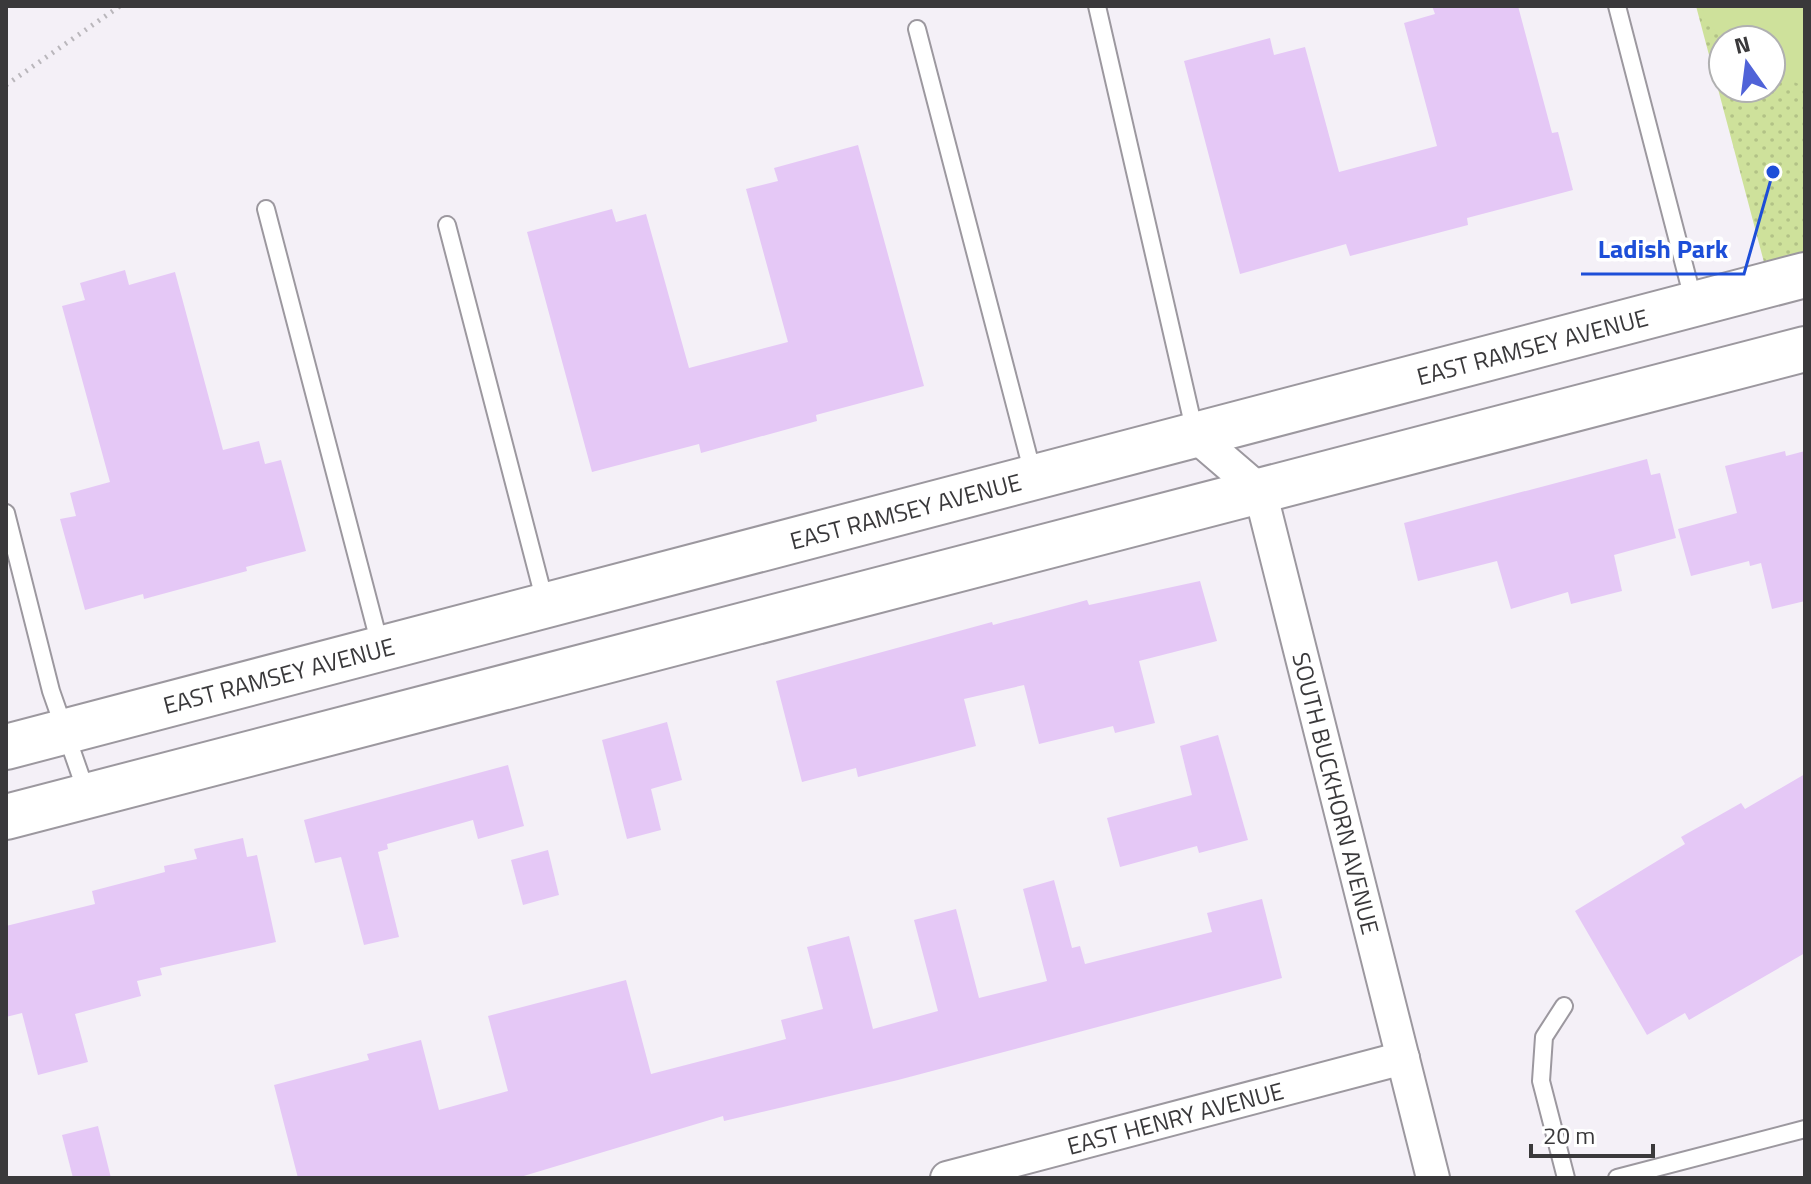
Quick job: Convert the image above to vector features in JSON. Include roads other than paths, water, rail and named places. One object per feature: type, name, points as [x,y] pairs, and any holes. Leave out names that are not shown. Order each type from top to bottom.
[{"type":"street","name":"EAST RAMSEY AVENUE","points":[[6,747],[1805,275]]},
{"type":"street","points":[[6,817],[1805,349]]},
{"type":"street","points":[[1196,436],[1260,491]]},
{"type":"street","name":"SOUTH BUCKHORN AVENUE","points":[[1260,491],[1433,1178]]},
{"type":"street","name":"EAST HENRY AVENUE","points":[[947,1178],[1403,1058]]},
{"type":"lane","points":[[1097,6],[1196,436]]},
{"type":"lane","points":[[1617,6],[1694,304]]},
{"type":"lane","points":[[917,29],[1034,479]]},
{"type":"lane","points":[[266,209],[381,650]]},
{"type":"lane","points":[[447,225],[546,607]]},
{"type":"lane","points":[[6,513],[64,732],[88,796]]},
{"type":"lane","points":[[1564,1006],[1544,1037],[1541,1081],[1566,1178]]},
{"type":"lane","points":[[1617,1178],[1805,1129]]},
{"type":"place","name":"Ladish Park","points":[[1773,172]]}]
